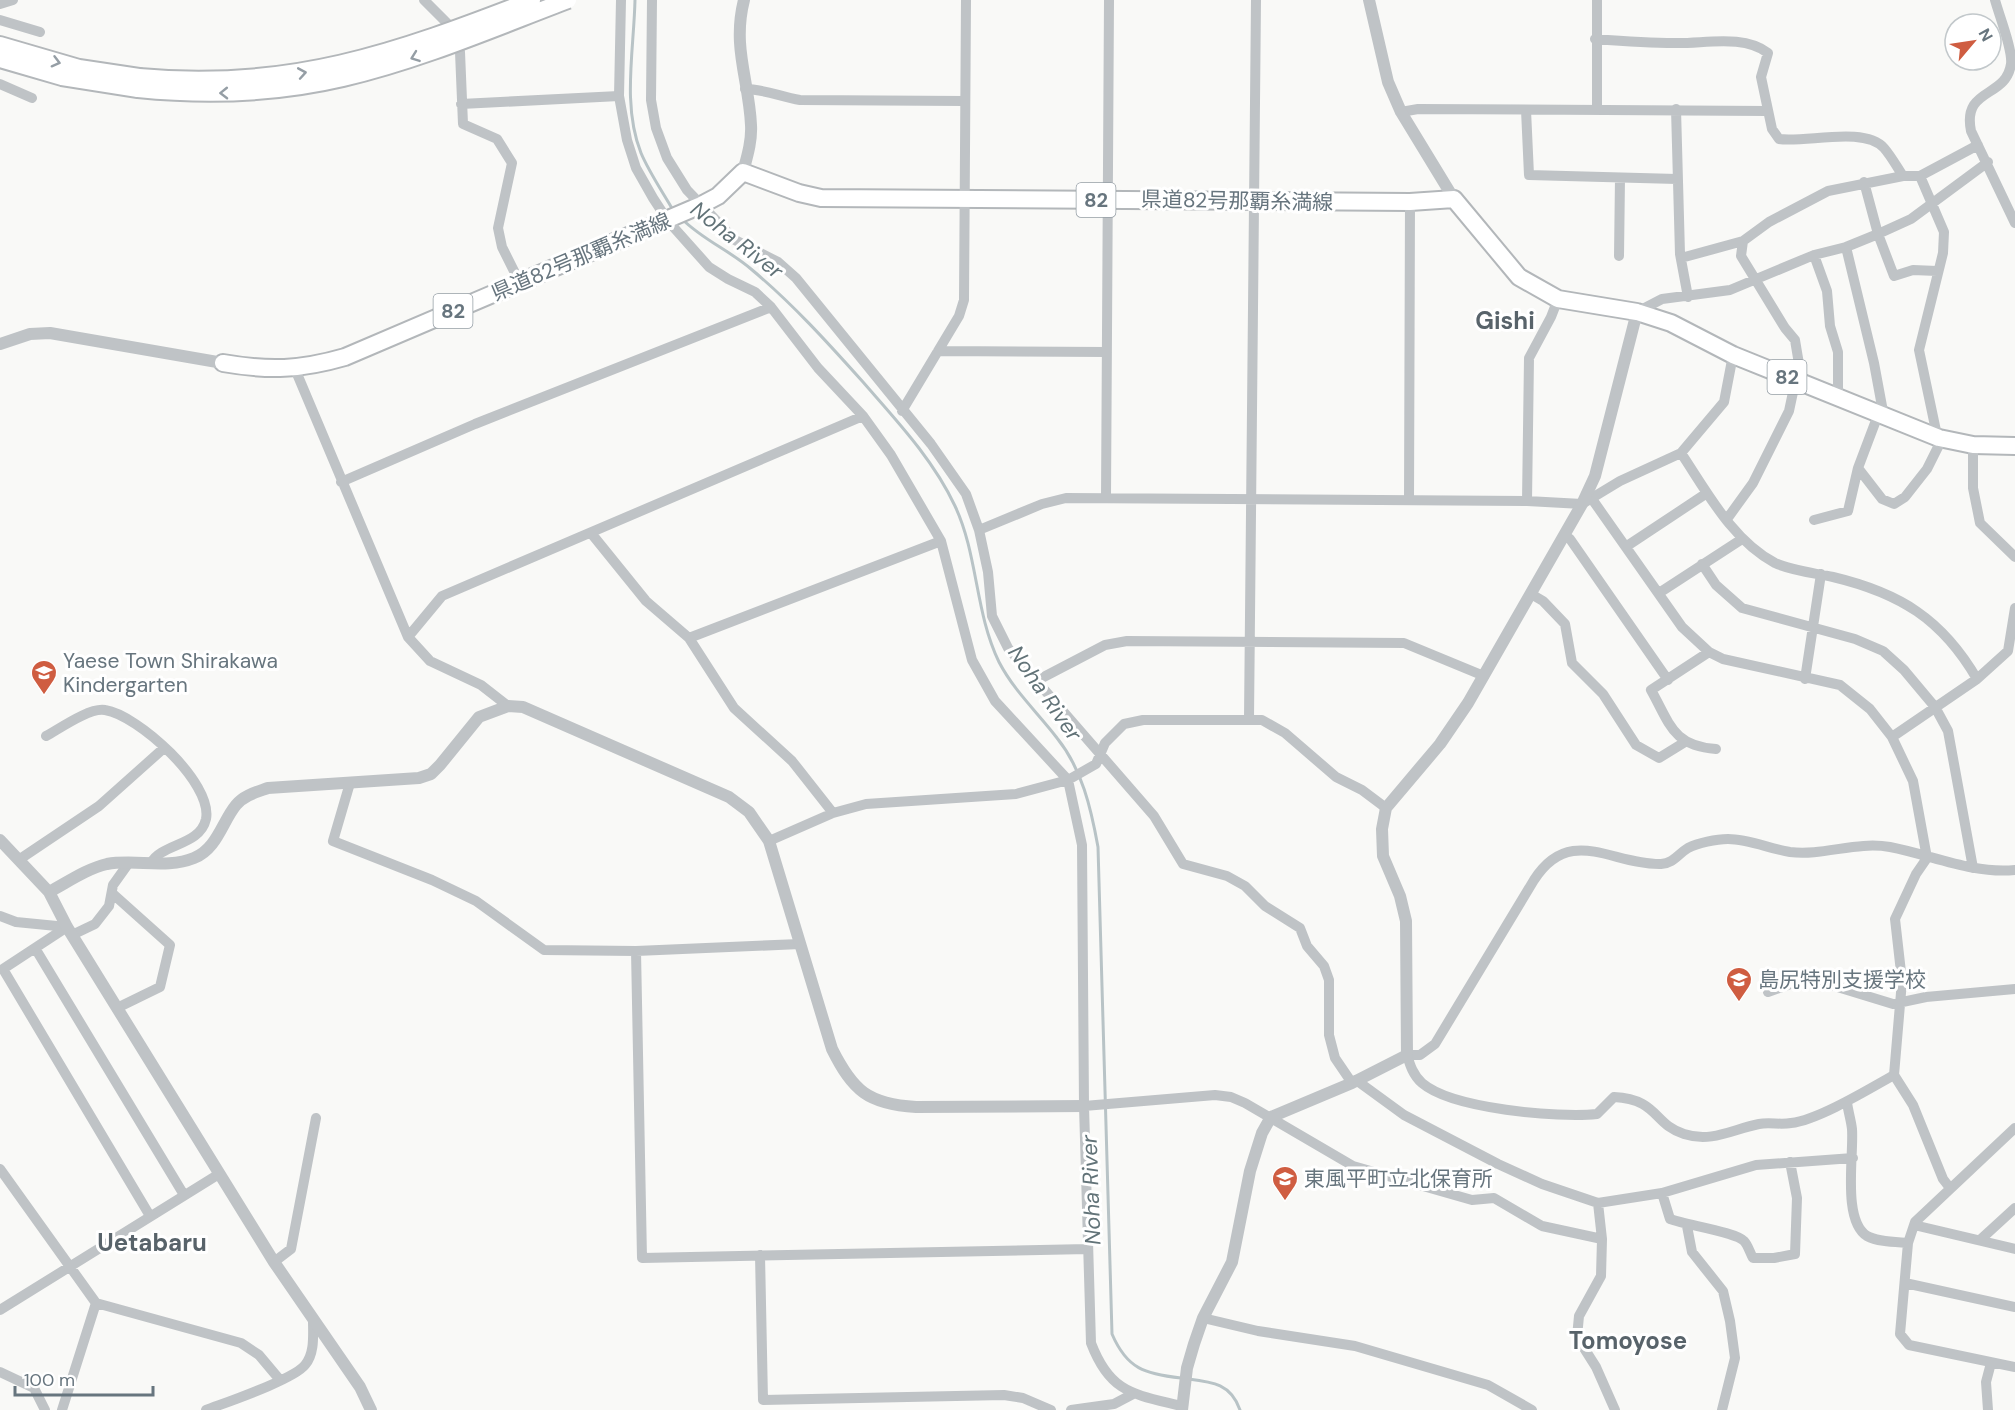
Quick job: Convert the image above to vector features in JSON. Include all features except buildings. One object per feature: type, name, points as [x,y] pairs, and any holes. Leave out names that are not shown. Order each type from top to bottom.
[{"type":"main road","points":[[0,59],[62,77],[139,83],[270,77],[322,69],[399,49],[532,0]]},
{"type":"main road","points":[[0,45],[79,68],[191,94],[237,93],[327,82],[393,65],[568,0]]},
{"type":"main road","name":"県道82号那覇糸満線","points":[[223,363],[257,369],[296,369],[345,357],[697,207],[718,196],[743,172],[799,193],[821,198],[1410,202],[1454,199]]},
{"type":"main road","name":"82","points":[[1454,199],[1519,277],[1558,299],[1637,312],[1671,323],[1733,355],[1939,438],[1973,445],[2015,446]]},
{"type":"street","points":[[0,4],[13,0]]},
{"type":"street","points":[[424,0],[447,23],[460,52],[463,124],[497,139],[513,163],[498,228],[502,247],[520,283]]},
{"type":"street","points":[[621,0],[619,96],[627,140],[636,168],[671,219],[709,267],[755,292],[771,307],[818,368],[862,416],[891,455],[941,541],[972,660],[995,701],[1071,779],[1082,845],[1090,1343],[1100,1367],[1116,1383],[1133,1394],[1182,1408],[1187,1368],[1203,1318],[1232,1262],[1250,1171],[1262,1133],[1271,1117],[1354,1082],[1407,1055],[1420,1055],[1435,1044],[1475,974],[1545,862],[1556,855],[1595,849],[1638,863],[1664,864],[1671,862],[1689,848],[1730,839],[1791,852],[1859,844],[1889,847],[1973,868],[2015,870]]},
{"type":"street","points":[[652,0],[651,100],[656,128],[668,158],[697,207],[735,240],[778,262],[796,278],[931,444],[966,494],[979,530],[988,572],[992,616],[1008,648],[1099,759],[1154,816],[1184,864],[1227,876],[1245,886],[1265,906],[1300,928],[1307,946],[1324,966],[1329,980],[1329,1035],[1335,1058],[1354,1082],[1404,1115],[1498,1164],[1542,1184],[1598,1203],[1662,1194],[1756,1165],[1853,1158]]},
{"type":"street","points":[[743,172],[751,125],[738,36],[744,0]]},
{"type":"street","points":[[902,411],[959,316],[964,300],[966,0]]},
{"type":"street","points":[[1106,498],[1109,0]]},
{"type":"street","points":[[1249,719],[1256,0]]},
{"type":"street","points":[[1370,0],[1388,82],[1401,112],[1454,199]]},
{"type":"street","points":[[1596,110],[1597,0]]},
{"type":"street","points":[[1995,0],[2012,63],[2007,77],[1972,105],[1968,116],[1978,146],[1988,162],[2015,223]]},
{"type":"street","points":[[0,20],[40,32]]},
{"type":"street","points":[[1595,39],[1675,43],[1740,42],[1760,46],[1768,52],[1761,77],[1772,129],[1779,139],[1795,141],[1826,136],[1872,140],[1884,147],[1903,176]]},
{"type":"street","points":[[0,84],[32,98]]},
{"type":"street","points":[[745,89],[761,89],[800,100],[964,101]]},
{"type":"street","points":[[461,104],[619,96]]},
{"type":"street","points":[[1401,112],[1418,109],[1767,111]]},
{"type":"street","points":[[1676,109],[1681,258],[1688,297]]},
{"type":"street","points":[[1526,110],[1529,176],[1677,179]]},
{"type":"street","points":[[1681,258],[1743,241],[1768,222],[1828,191],[1864,182],[1903,176],[1920,176],[1978,146]]},
{"type":"street","points":[[1894,1075],[1847,1102],[1793,1123],[1760,1123],[1720,1137],[1681,1134],[1646,1104],[1633,1098],[1614,1096],[1597,1114],[1570,1117],[1479,1106],[1422,1083],[1411,1069],[1407,1055],[1406,921],[1400,896],[1383,856],[1382,829],[1386,808],[1440,744],[1484,676],[1564,536],[1587,501],[1637,312],[1652,302],[1730,290],[1814,255],[1846,247],[1878,234],[1911,219],[1988,162]]},
{"type":"street","points":[[1858,468],[1882,499],[1894,504],[1905,497],[1927,469],[1939,445],[1919,350],[1942,253],[1944,231],[1920,176]]},
{"type":"street","points":[[1618,256],[1620,178]]},
{"type":"street","points":[[1864,182],[1878,234],[1894,276],[1913,270],[1936,272]]},
{"type":"street","points":[[1409,500],[1410,202]]},
{"type":"street","points":[[1727,519],[1754,483],[1789,411],[1799,364],[1796,340],[1785,328],[1741,256],[1743,241]]},
{"type":"street","points":[[1814,520],[1848,511],[1858,468],[1881,416],[1874,363],[1846,247]]},
{"type":"street","points":[[1814,255],[1827,291],[1830,326],[1838,352],[1838,398]]},
{"type":"street","points":[[1527,501],[1529,358],[1558,299]]},
{"type":"street","points":[[341,482],[475,424],[771,307]]},
{"type":"street","points":[[0,344],[30,334],[50,333],[223,363]]},
{"type":"street","points":[[938,351],[1107,352]]},
{"type":"street","points":[[979,530],[1058,500],[1106,498],[1587,501],[1620,481],[1681,453],[1724,402],[1733,355]]},
{"type":"street","points":[[296,369],[341,482],[408,637],[430,661],[481,685],[508,705],[531,709],[729,797],[749,812],[769,841],[832,1048],[844,1072],[858,1090],[873,1100],[893,1106],[916,1107],[1087,1105],[1215,1095],[1230,1097],[1271,1117],[1353,1166],[1472,1200],[1494,1198],[1542,1226],[1602,1239]]},
{"type":"street","points":[[408,637],[442,596],[862,416]]},
{"type":"street","points":[[1973,445],[1973,488],[1980,523],[2015,557]]},
{"type":"street","points":[[1681,453],[1707,493],[1742,539],[1778,564],[1867,585],[1903,601],[1935,625],[1960,649],[1977,679]]},
{"type":"street","points":[[1627,546],[1707,493]]},
{"type":"street","points":[[1587,501],[1627,546],[1682,627],[1709,652],[1723,659],[1840,686],[1855,695],[1892,737],[1913,781],[1928,858],[1916,874],[1895,918],[1902,981],[1894,1075],[1913,1106],[1943,1179],[1950,1188]]},
{"type":"street","points":[[591,533],[646,601],[689,638],[734,708],[792,761],[834,813]]},
{"type":"street","points":[[1564,536],[1570,539],[1668,681]]},
{"type":"street","points":[[1659,593],[1742,539]]},
{"type":"street","points":[[689,638],[941,541]]},
{"type":"street","points":[[1702,564],[1716,585],[1742,608],[1855,639],[1883,651],[1904,670],[1935,707],[1952,745],[1973,868]]},
{"type":"street","points":[[1805,679],[1821,574]]},
{"type":"street","points":[[1531,594],[1543,601],[1565,624],[1572,663],[1603,694],[1636,745],[1659,758],[1685,742]]},
{"type":"street","points":[[1892,737],[1977,679],[2008,651],[2015,608]]},
{"type":"street","points":[[1036,681],[1105,645],[1117,642],[1404,643],[1484,676]]},
{"type":"street","points":[[1709,652],[1651,690],[1677,736],[1685,742],[1716,749]]},
{"type":"street","points":[[49,892],[89,870],[109,864],[194,859],[209,850],[237,803],[252,793],[268,788],[407,780],[431,774],[479,717],[508,705]]},
{"type":"street","points":[[46,736],[90,712],[104,710],[138,726],[165,748],[198,786],[206,808],[205,822],[197,834],[156,854],[151,863]]},
{"type":"street","points":[[769,841],[834,813],[866,804],[1016,794],[1071,779],[1099,759],[1105,743],[1124,724],[1143,720],[1249,719],[1274,725],[1336,777],[1362,790],[1386,808]]},
{"type":"street","points":[[20,859],[99,806],[165,748]]},
{"type":"street","points":[[350,783],[333,841],[432,880],[476,901],[544,950],[636,951],[800,944]]},
{"type":"street","points":[[0,840],[49,892],[70,931],[219,1174],[274,1262],[360,1387],[371,1410]]},
{"type":"street","points":[[128,864],[113,885],[109,906],[95,924],[70,931],[35,948],[3,969],[150,1216]]},
{"type":"street","points":[[113,894],[170,945],[160,987],[117,1008]]},
{"type":"street","points":[[0,916],[16,922],[70,931]]},
{"type":"street","points":[[35,948],[183,1195]]},
{"type":"street","points":[[636,951],[642,1258],[1088,1249]]},
{"type":"street","points":[[1768,993],[1808,978],[1893,1004],[1926,998],[2015,989]]},
{"type":"street","points":[[1847,1102],[1853,1158],[1852,1200],[1855,1220],[1866,1235],[1882,1240],[1908,1243]]},
{"type":"street","points":[[274,1262],[291,1249],[316,1118]]},
{"type":"street","points":[[2015,1128],[1914,1225],[1908,1243],[1900,1334],[1909,1345],[2015,1367]]},
{"type":"street","points":[[1662,1194],[1670,1219],[1687,1226],[1732,1234],[1743,1240],[1753,1258],[1774,1258],[1795,1254],[1797,1198],[1790,1162]]},
{"type":"street","points":[[0,1169],[96,1303],[241,1343],[259,1355],[280,1380]]},
{"type":"street","points":[[0,1310],[219,1174]]},
{"type":"street","points":[[1598,1203],[1602,1239],[1601,1276],[1579,1316],[1577,1337],[1596,1367],[1616,1410]]},
{"type":"street","points":[[1980,1240],[2015,1208]]},
{"type":"street","points":[[1914,1225],[2015,1249]]},
{"type":"street","points":[[1687,1226],[1692,1252],[1723,1291],[1730,1321],[1735,1358],[1722,1410]]},
{"type":"street","points":[[760,1256],[763,1400],[1005,1395],[1023,1398],[1051,1410]]},
{"type":"street","points":[[1905,1283],[2015,1307]]},
{"type":"street","points":[[62,1410],[96,1303]]},
{"type":"street","points":[[1203,1318],[1258,1331],[1355,1346],[1488,1384],[1533,1410]]},
{"type":"street","points":[[206,1410],[280,1380],[305,1366],[314,1344],[313,1320]]},
{"type":"street","points":[[1988,1410],[1986,1382],[1991,1363]]},
{"type":"street","points":[[0,1372],[34,1388],[45,1410]]},
{"type":"street","points":[[1071,1410],[1114,1404],[1133,1394]]},
{"type":"waterway","name":"Noha River","points":[[635,0],[630,77],[635,135],[644,160],[673,210]]},
{"type":"waterway","name":"Noha River","points":[[682,219],[743,262],[795,309],[863,382],[925,456],[946,489],[963,525],[985,624],[999,662],[1019,692],[1066,750],[1079,776],[1089,804],[1098,847],[1112,1334],[1124,1355],[1139,1368],[1147,1372],[1181,1378]]},
{"type":"waterway","name":"Noha River","points":[[1188,1379],[1220,1386],[1232,1395],[1240,1410]]},
{"type":"place","name":"Yaese Town Shirakawa Kindergarten","points":[[44,696]]},
{"type":"place","name":"島尻特別支援学校","points":[[1739,1003]]},
{"type":"place","name":"東風平町立北保育所","points":[[1285,1202]]},
{"type":"district","name":"Gishi","points":[[1505,320]]},
{"type":"district","name":"Uetabaru","points":[[152,1242]]},
{"type":"district","name":"Tomoyose","points":[[1628,1340]]}]
